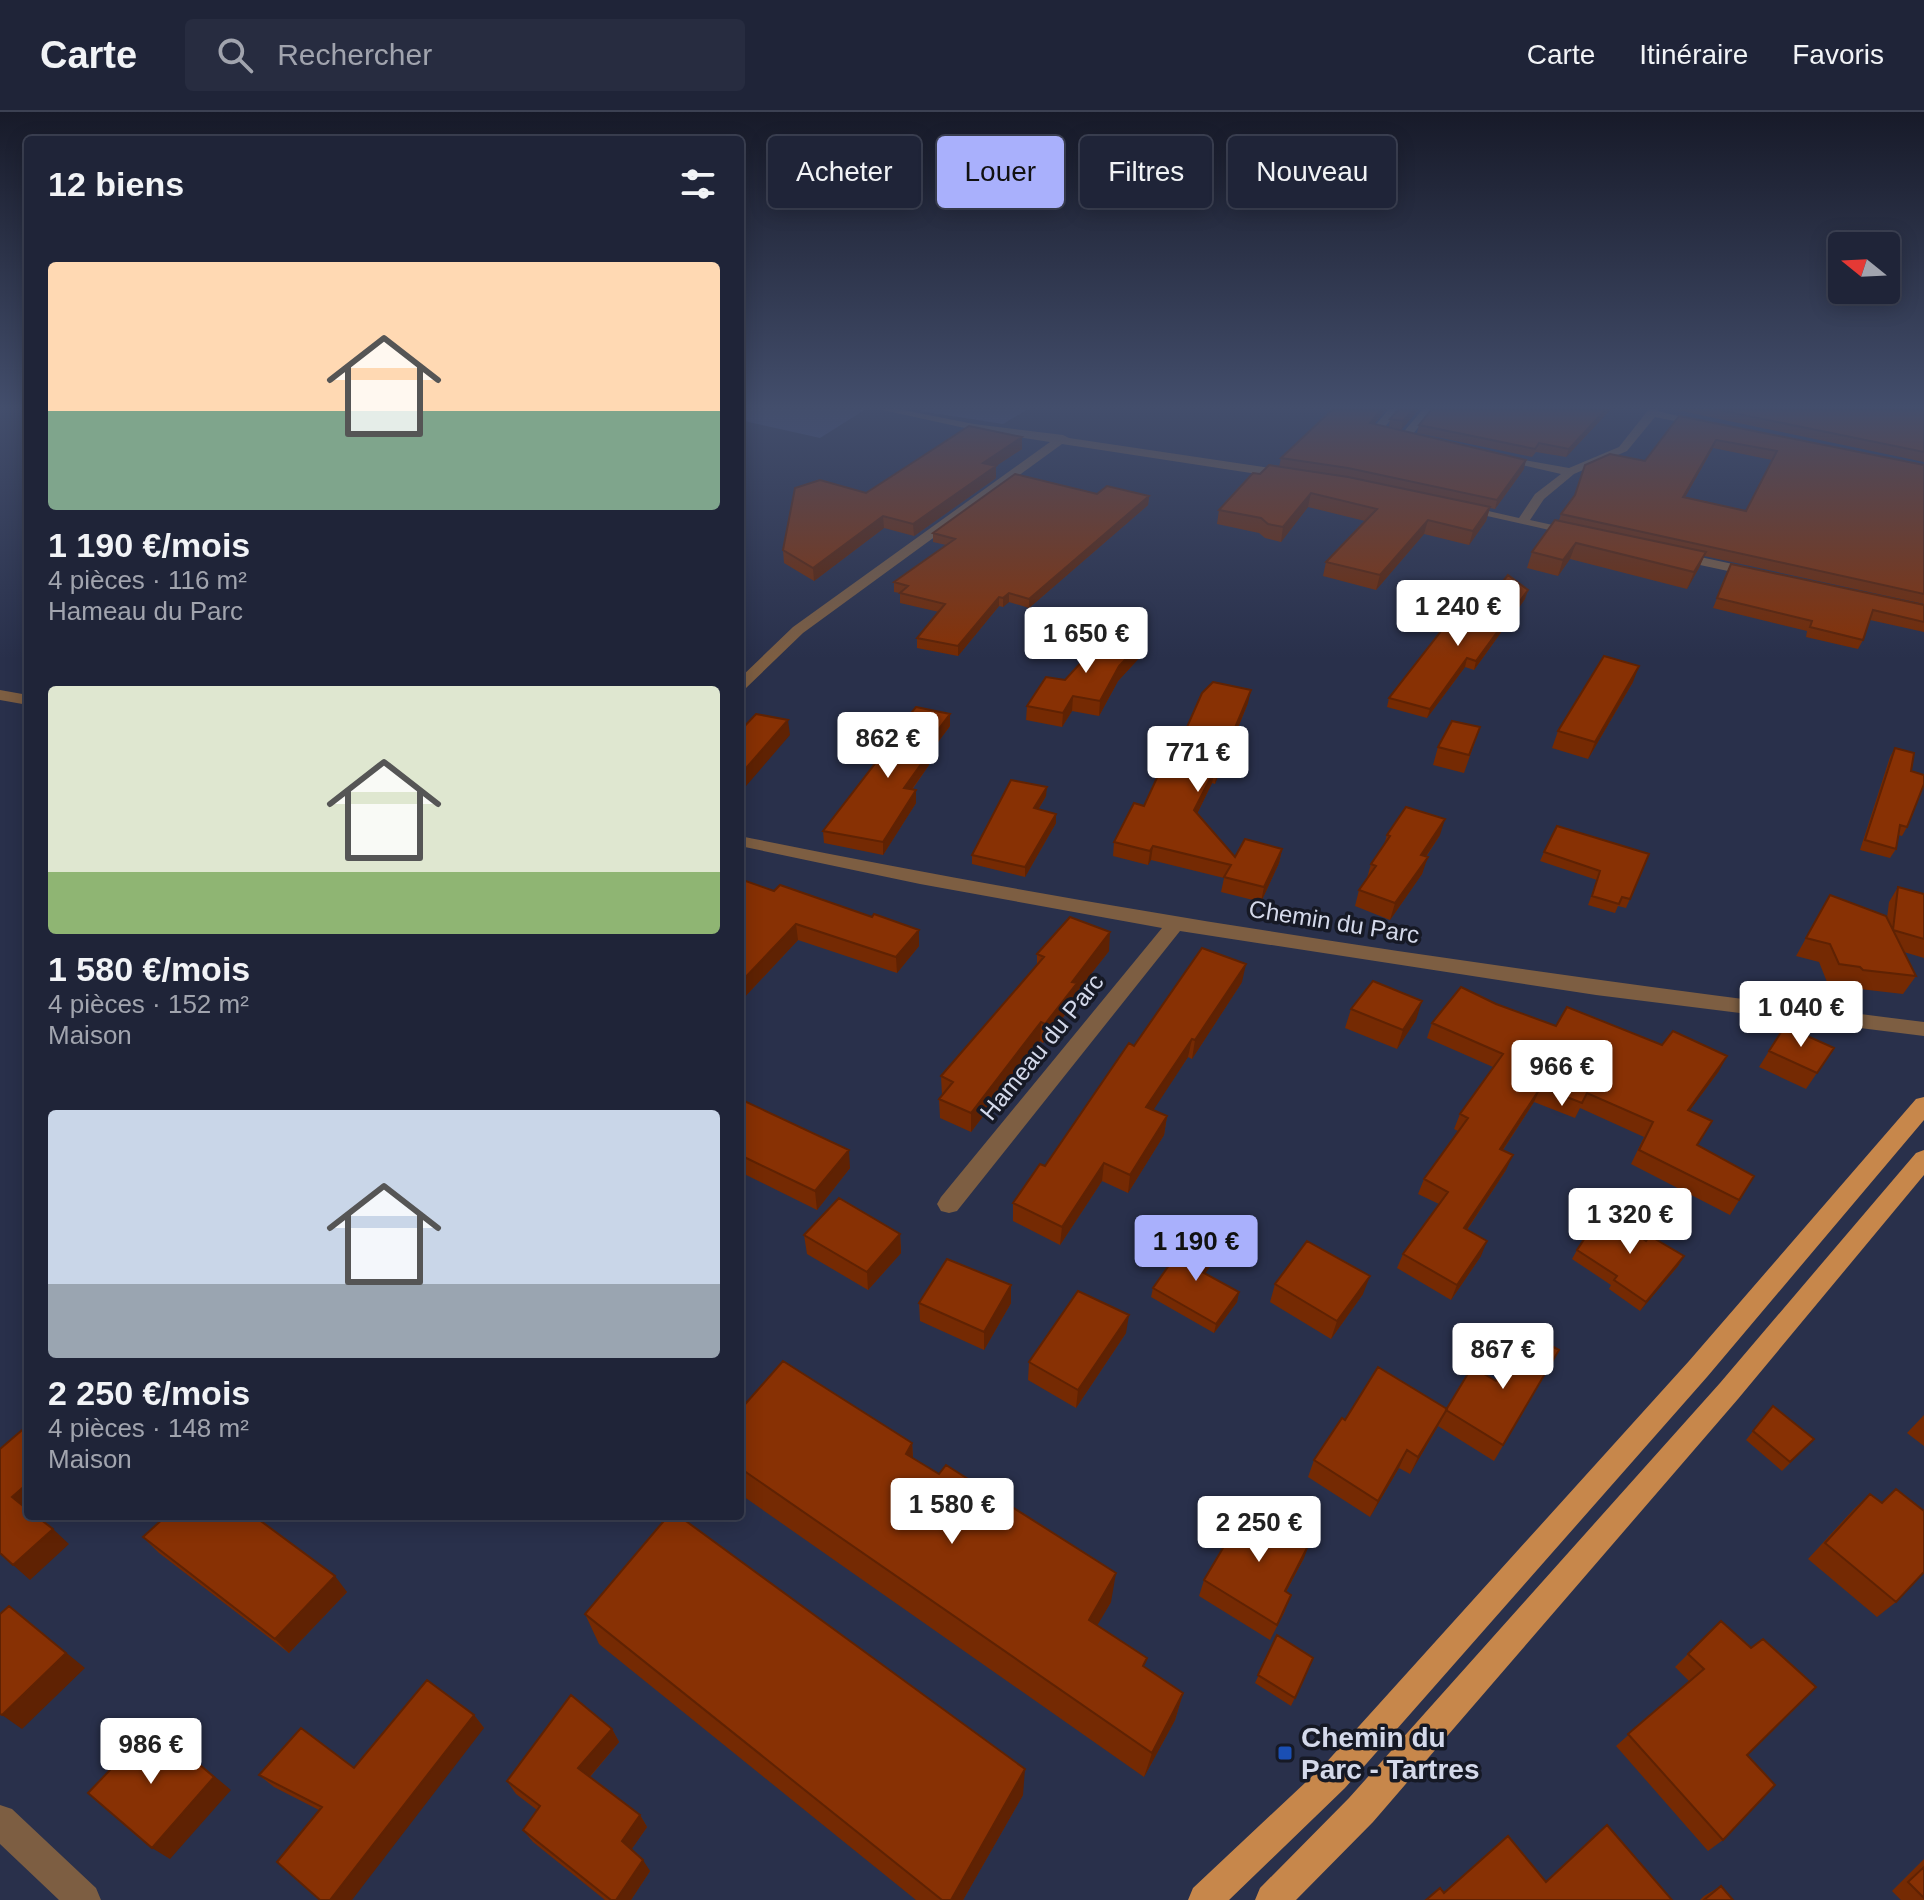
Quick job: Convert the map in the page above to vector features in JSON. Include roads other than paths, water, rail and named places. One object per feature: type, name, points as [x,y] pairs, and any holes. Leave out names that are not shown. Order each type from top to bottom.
[{"type":"main road","points":[[1205,1900],[1344,1766],[1698,1369],[1924,1105]]},
{"type":"main road","points":[[1272,1900],[1372,1798],[1729,1391],[1924,1159]]},
{"type":"street","points":[[744,682],[798,630],[988,492]]},
{"type":"street","points":[[1523,522],[1545,492]]},
{"type":"street","points":[[1449,507],[1585,536]]},
{"type":"street","points":[[1662,552],[1770,576]]},
{"type":"street","points":[[0,695],[24,699]]},
{"type":"street","name":"Chemin du Parc","points":[[744,842],[920,878],[1175,924],[1596,988],[1924,1029]]},
{"type":"street","name":"Hameau du Parc","points":[[949,1204],[1175,924]]},
{"type":"street","points":[[0,1821],[84,1900]]},
{"type":"place","name":"Chemin du Parc - Tartres","points":[[1285,1753]]}]
